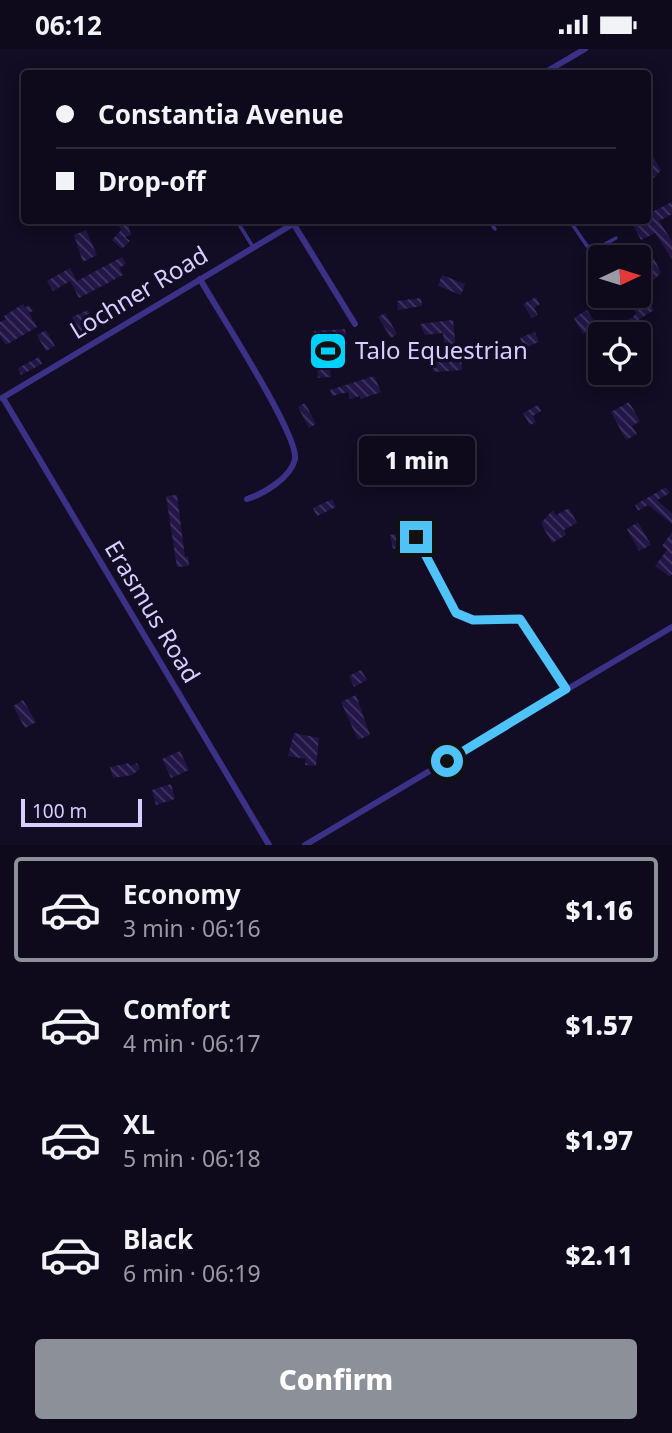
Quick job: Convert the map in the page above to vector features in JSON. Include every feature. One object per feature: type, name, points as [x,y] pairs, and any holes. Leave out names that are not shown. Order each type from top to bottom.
[{"type":"street","points":[[549,70],[585,49]]},
{"type":"street","name":"Lochner Road","points":[[1,399],[292,224]]},
{"type":"street","points":[[296,224],[355,324]]},
{"type":"street","points":[[200,279],[283,420],[294,447],[292,466],[268,491],[247,499]]},
{"type":"street","name":"Erasmus Road","points":[[1,399],[269,845]]},
{"type":"street","points":[[416,537],[453,610],[473,620],[520,619],[566,689]]},
{"type":"street","points":[[305,845],[672,627]]},
{"type":"lane","points":[[239,224],[253,247]]},
{"type":"lane","points":[[491,224],[495,229]]},
{"type":"lane","points":[[572,224],[587,246],[598,248],[616,238]]},
{"type":"building","points":[[651,154],[661,170],[654,178],[651,175]]},
{"type":"building","points":[[672,202],[672,214],[659,221],[672,241],[672,259],[655,233],[641,240],[633,224],[651,224],[651,212]]},
{"type":"building","points":[[128,224],[131,235],[125,237],[130,241],[122,249],[112,240],[121,230],[119,225]]},
{"type":"building","points":[[86,230],[97,255],[83,262],[74,235]]},
{"type":"building","points":[[122,257],[126,264],[119,268],[123,275],[79,298],[70,281],[53,291],[47,281],[70,268],[77,281]]},
{"type":"building","points":[[654,258],[661,273],[651,282],[651,260]]},
{"type":"building","points":[[442,275],[465,284],[461,295],[438,286]]},
{"type":"building","points":[[536,297],[540,304],[534,308],[538,315],[532,318],[523,304]]},
{"type":"building","points":[[421,298],[422,306],[398,310],[397,301]]},
{"type":"building","points":[[23,304],[25,308],[29,305],[33,311],[29,313],[37,327],[6,345],[0,336],[0,322],[6,319],[4,316]]},
{"type":"building","points":[[651,304],[654,310],[635,322],[624,322],[636,313],[634,308],[651,308]]},
{"type":"building","points":[[88,310],[95,325],[79,332],[72,317]]},
{"type":"building","points":[[587,310],[594,322],[588,322],[588,331],[583,334],[574,318]]},
{"type":"building","points":[[385,313],[397,334],[391,338],[378,317]]},
{"type":"building","points":[[453,320],[457,360],[461,359],[462,370],[433,372],[431,352],[445,351],[443,333],[425,335],[420,324]]},
{"type":"building","points":[[345,329],[346,337],[340,338],[342,352],[328,355],[331,377],[318,378],[314,331]]},
{"type":"building","points":[[46,330],[55,346],[46,351],[37,335]]},
{"type":"building","points":[[535,332],[539,342],[524,348],[520,338]]},
{"type":"building","points":[[39,357],[42,364],[21,375],[18,368]]},
{"type":"building","points":[[374,376],[381,392],[361,399],[360,396],[350,399],[348,392],[332,396],[330,390]]},
{"type":"building","points":[[629,402],[640,421],[632,426],[637,434],[626,440],[611,412]]},
{"type":"building","points":[[305,403],[316,424],[309,428],[298,407]]},
{"type":"building","points":[[538,405],[541,411],[533,416],[536,422],[530,425],[523,413]]},
{"type":"building","points":[[666,487],[670,493],[657,500],[672,513],[672,524],[648,505],[638,511],[635,505]]},
{"type":"building","points":[[177,495],[185,557],[188,556],[189,566],[177,567],[166,496]]},
{"type":"building","points":[[332,499],[336,507],[317,516],[313,508]]},
{"type":"building","points":[[569,508],[577,523],[564,530],[566,535],[552,543],[541,523],[553,510],[556,515]]},
{"type":"building","points":[[638,522],[651,545],[639,551],[627,529]]},
{"type":"building","points":[[402,532],[405,546],[393,549],[390,535]]},
{"type":"building","points":[[672,532],[670,577],[655,566],[667,550],[662,546]]},
{"type":"building","points":[[361,670],[367,680],[354,687],[349,676]]},
{"type":"building","points":[[356,695],[370,735],[358,740],[341,702]]},
{"type":"building","points":[[23,700],[36,722],[25,728],[13,706]]},
{"type":"building","points":[[294,733],[319,738],[316,766],[305,765],[306,759],[288,756]]},
{"type":"building","points":[[180,751],[189,770],[171,778],[162,759]]},
{"type":"building","points":[[129,763],[130,766],[137,763],[140,769],[132,775],[113,778],[110,767]]},
{"type":"building","points":[[171,784],[175,799],[156,805],[152,790]]},
{"type":"place","name":"Talo Equestrian","points":[[328,351]]},
{"type":"route","points":[[416,537],[451,608],[470,620],[508,617],[520,619],[566,689],[447,761]]}]
